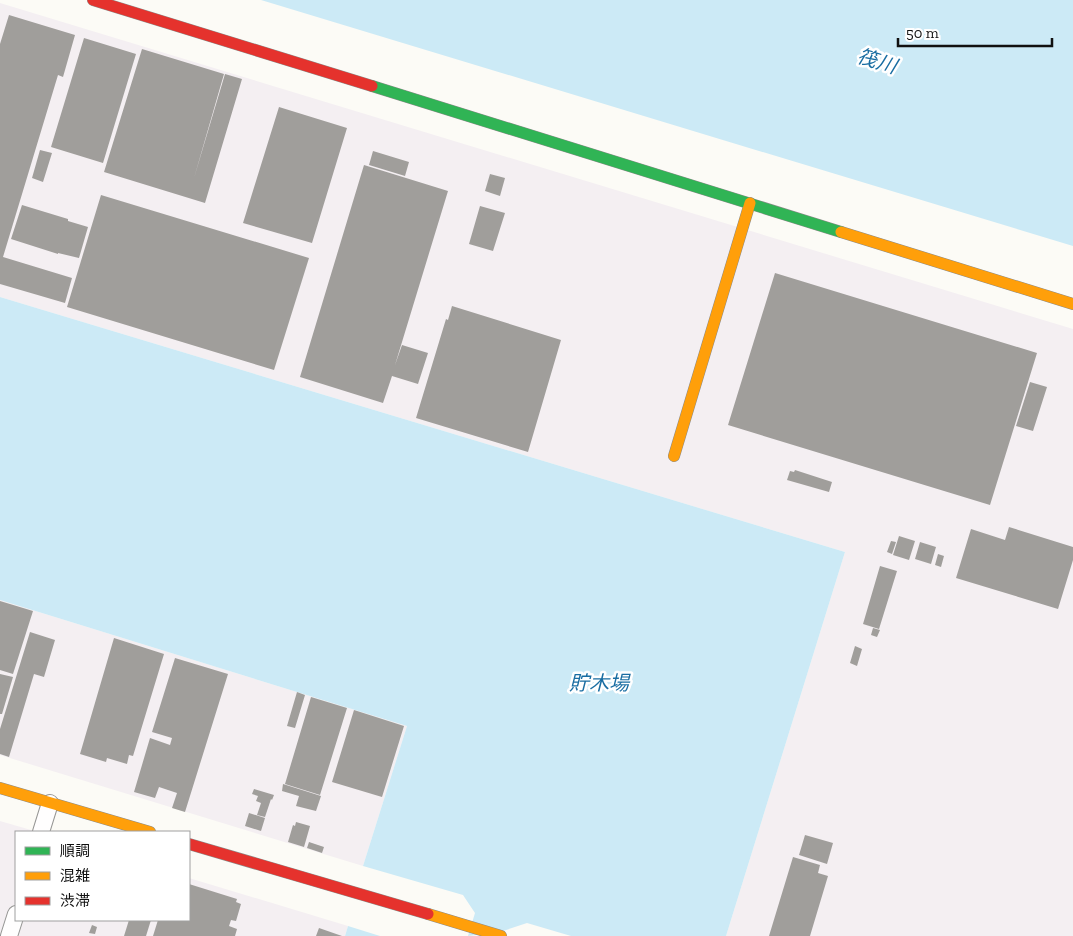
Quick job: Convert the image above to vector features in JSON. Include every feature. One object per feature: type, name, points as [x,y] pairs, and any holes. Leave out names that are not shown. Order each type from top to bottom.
[{"type":"street","points":[[93,0],[1073,304]]},
{"type":"street","points":[[674,456],[750,204]]},
{"type":"street","points":[[0,788],[147,831]]},
{"type":"street","points":[[41,831],[50,803]]},
{"type":"street","points":[[190,844],[501,936]]},
{"type":"street","points":[[9,936],[15,917]]},
{"type":"shaded area","points":[[0,3],[1073,329],[1073,936],[726,936],[845,552],[0,297]]},
{"type":"shaded area","points":[[0,600],[407,726],[363,866],[0,755]]},
{"type":"shaded area","points":[[0,821],[35,831],[15,831],[15,921],[190,921],[190,878],[348,926],[345,936],[0,936]]},
{"type":"water","name":"筏川","points":[[261,0],[1073,0],[1073,246]]},
{"type":"water","name":"貯木場","points":[[0,297],[845,552],[726,936],[571,936],[527,923],[500,932],[468,936],[475,913],[463,895],[363,866],[407,726],[0,600]]},
{"type":"water","points":[[348,926],[380,936],[345,936]]},
{"type":"building","points":[[9,15],[75,35],[63,77],[58,75],[3,257],[72,278],[65,303],[0,284],[0,44]]},
{"type":"building","points":[[84,38],[136,54],[103,163],[51,147]]},
{"type":"building","points":[[142,49],[224,74],[194,178],[225,74],[242,79],[205,203],[104,172]]},
{"type":"building","points":[[279,107],[347,128],[312,243],[243,223]]},
{"type":"building","points":[[40,150],[52,153],[43,182],[32,178]]},
{"type":"building","points":[[373,151],[409,162],[405,176],[369,165]]},
{"type":"building","points":[[364,165],[448,191],[395,365],[402,345],[428,353],[418,384],[392,376],[383,403],[300,377]]},
{"type":"building","points":[[490,174],[505,178],[500,196],[485,191]]},
{"type":"building","points":[[101,195],[309,258],[274,370],[67,307]]},
{"type":"building","points":[[22,205],[88,227],[79,258],[58,254],[11,239]]},
{"type":"building","points":[[480,206],[505,213],[493,251],[469,244]]},
{"type":"building","points":[[775,273],[1037,353],[990,505],[728,425]]},
{"type":"building","points":[[452,306],[561,340],[528,452],[416,418],[446,319],[448,320]]},
{"type":"building","points":[[1030,382],[1047,387],[1033,431],[1016,426]]},
{"type":"building","points":[[795,470],[832,482],[829,492],[787,480],[790,471],[794,472]]},
{"type":"building","points":[[1009,527],[1073,547],[1073,560],[1058,609],[956,578],[971,529],[1005,540]]},
{"type":"building","points":[[899,536],[915,541],[909,560],[893,555]]},
{"type":"building","points":[[891,541],[896,542],[892,554],[887,552]]},
{"type":"building","points":[[920,542],[936,547],[931,564],[915,559]]},
{"type":"building","points":[[938,554],[944,556],[941,567],[935,565]]},
{"type":"building","points":[[880,566],[897,571],[879,629],[863,624]]},
{"type":"building","points":[[0,601],[33,611],[13,674],[0,670]]},
{"type":"building","points":[[873,628],[880,630],[877,637],[871,635]]},
{"type":"building","points":[[30,632],[55,640],[44,677],[34,674],[9,757],[0,754],[0,729]]},
{"type":"building","points":[[114,638],[164,654],[133,756],[129,755],[127,764],[107,758],[106,762],[80,754]]},
{"type":"building","points":[[855,646],[862,649],[857,666],[850,663]]},
{"type":"building","points":[[175,658],[228,674],[185,812],[172,808],[177,793],[159,787],[155,798],[134,792],[150,738],[170,745],[172,738],[152,732]]},
{"type":"building","points":[[0,674],[13,677],[2,714],[0,714]]},
{"type":"building","points":[[297,692],[305,695],[295,728],[287,726]]},
{"type":"building","points":[[311,697],[347,708],[320,795],[285,784]]},
{"type":"building","points":[[354,710],[404,726],[382,797],[332,782]]},
{"type":"building","points":[[283,784],[321,796],[316,811],[296,806],[299,796],[282,791]]},
{"type":"building","points":[[254,789],[274,795],[265,817],[257,815],[261,803],[256,801],[258,796],[252,794]]},
{"type":"building","points":[[249,813],[265,818],[261,831],[245,826]]},
{"type":"building","points":[[296,822],[310,826],[304,847],[288,842],[293,825],[295,826]]},
{"type":"building","points":[[805,835],[833,843],[827,864],[799,855]]},
{"type":"building","points":[[309,842],[324,847],[322,853],[307,848]]},
{"type":"building","points":[[793,857],[820,865],[818,873],[828,876],[810,936],[769,936]]},
{"type":"building","points":[[190,884],[237,899],[236,902],[241,904],[236,921],[231,920],[229,926],[237,929],[235,936],[153,936],[158,921],[190,921]]},
{"type":"building","points":[[129,921],[151,921],[146,936],[124,936]]},
{"type":"building","points":[[92,925],[97,927],[95,934],[89,933]]},
{"type":"building","points":[[319,928],[342,936],[316,936]]},
{"type":"traffic: fast","points":[[372,86],[841,232]]},
{"type":"traffic: slow","points":[[674,456],[750,203]]},
{"type":"traffic: slow","points":[[841,232],[1073,304]]},
{"type":"traffic: slow","points":[[0,788],[147,831]]},
{"type":"traffic: slow","points":[[428,914],[501,936]]},
{"type":"traffic: jam","points":[[93,0],[372,86]]},
{"type":"traffic: jam","points":[[190,844],[428,914]]}]
